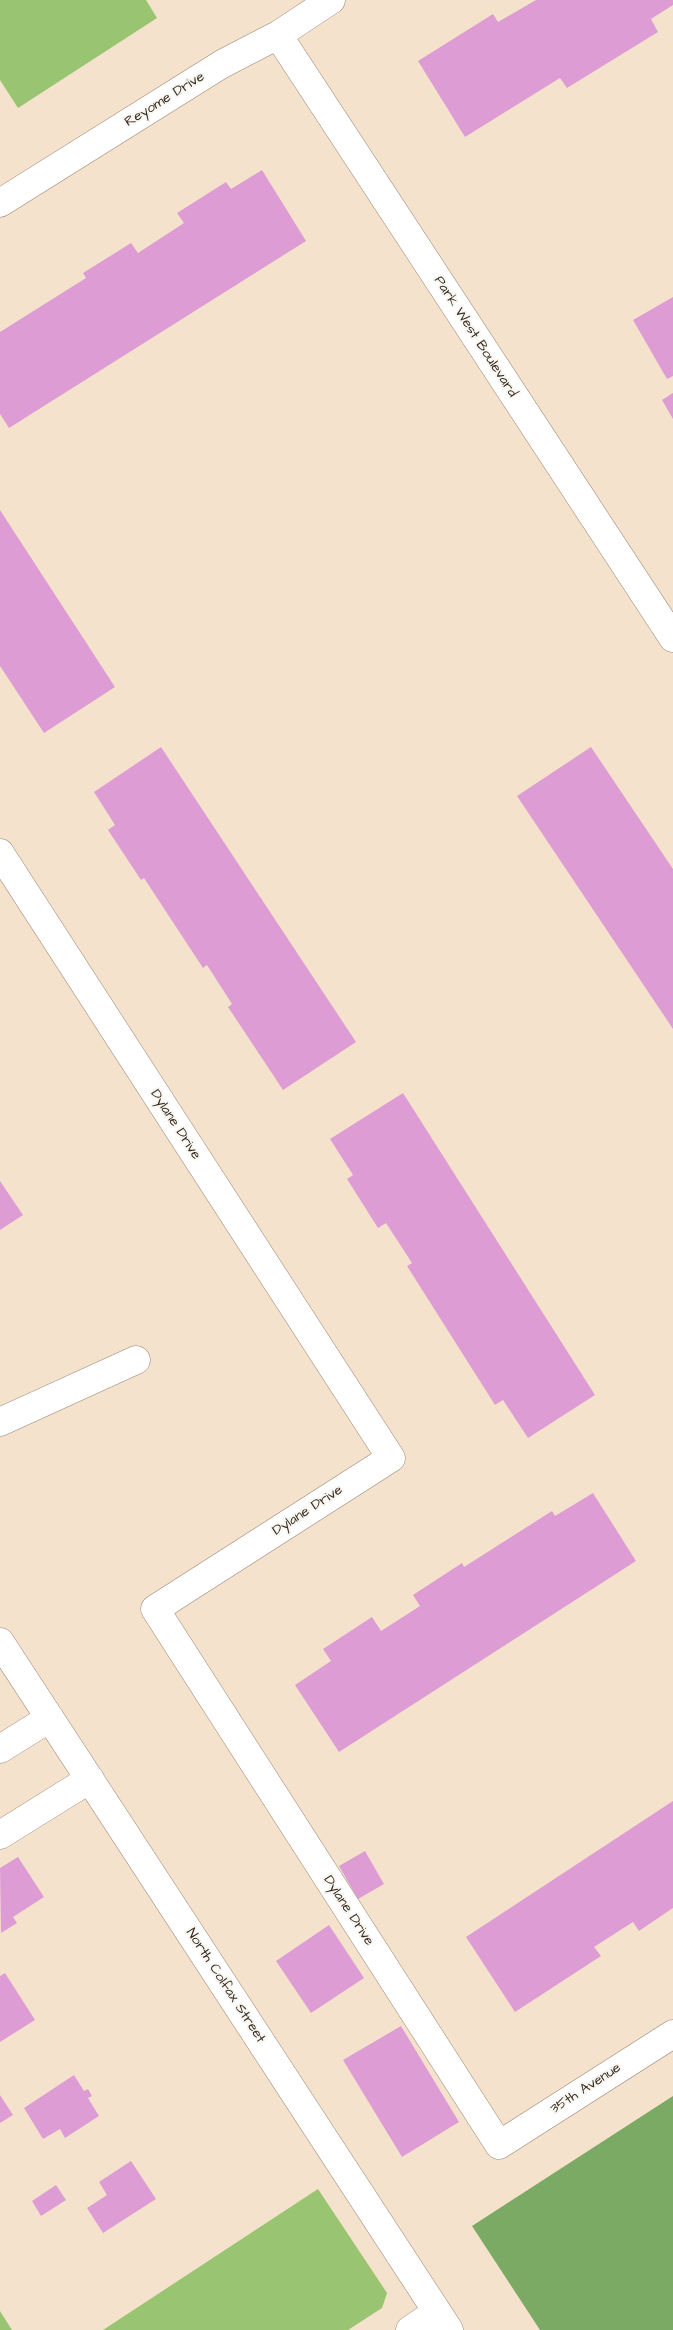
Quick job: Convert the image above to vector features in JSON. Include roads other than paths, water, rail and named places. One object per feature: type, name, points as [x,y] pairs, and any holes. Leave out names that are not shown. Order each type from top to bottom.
[{"type":"street","name":"Reyome Drive","points":[[0,203],[222,64],[278,35],[331,0]]},
{"type":"street","name":"Park West Boulevard","points":[[278,35],[669,622]]},
{"type":"street","name":"Dylane Drive","points":[[0,853],[391,1458],[155,1609],[498,2145]]},
{"type":"street","points":[[0,1422],[136,1360]]},
{"type":"street","name":"North Colfax Street","points":[[0,1642],[443,2321]]},
{"type":"street","points":[[0,1749],[50,1718]]},
{"type":"street","points":[[0,1835],[90,1779]]},
{"type":"street","name":"35th Avenue","points":[[498,2145],[673,2034]]},
{"type":"street","points":[[410,2330],[443,2321]]}]
